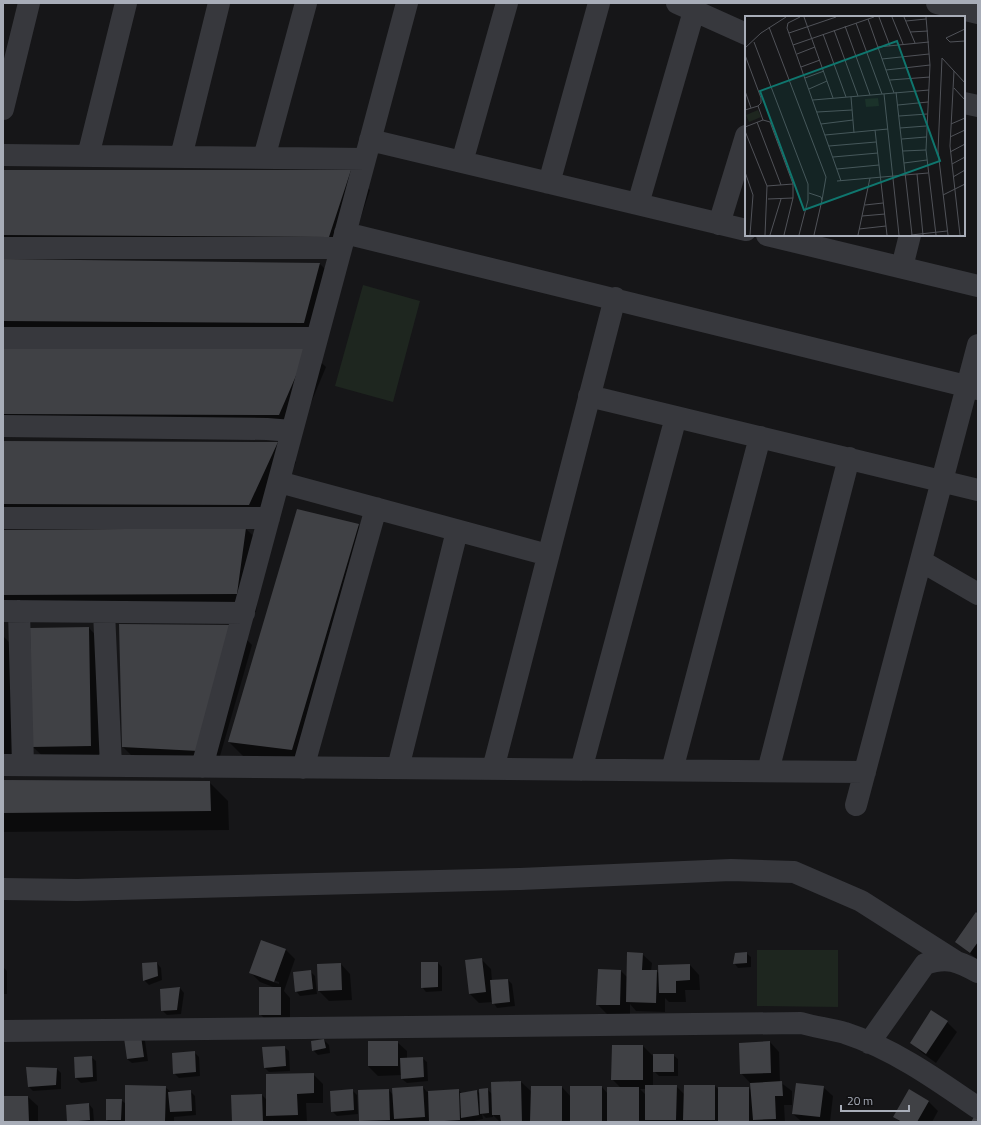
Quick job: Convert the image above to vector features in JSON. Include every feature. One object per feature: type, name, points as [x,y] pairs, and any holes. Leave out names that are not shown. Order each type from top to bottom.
[{"type":"street","points":[[3,109],[8,63],[29,3]]},
{"type":"street","points":[[88,156],[126,3]]},
{"type":"street","points":[[181,157],[219,3]]},
{"type":"street","points":[[264,158],[306,3]]},
{"type":"street","points":[[202,767],[406,3]]},
{"type":"street","points":[[462,162],[507,3]]},
{"type":"street","points":[[548,183],[599,3]]},
{"type":"street","points":[[937,3],[978,13]]},
{"type":"street","points":[[638,204],[686,7],[745,34]]},
{"type":"street","points":[[965,103],[978,106]]},
{"type":"street","points":[[719,224],[745,139]]},
{"type":"street","points":[[3,155],[264,158],[367,150],[462,162],[745,230]]},
{"type":"street","points":[[775,236],[812,240],[902,267],[978,286]]},
{"type":"street","points":[[902,267],[910,236]]},
{"type":"street","points":[[3,248],[343,241],[615,298],[972,388]]},
{"type":"street","points":[[493,769],[615,298]]},
{"type":"street","points":[[3,338],[317,338]]},
{"type":"street","points":[[856,805],[942,481],[972,388],[978,345]]},
{"type":"street","points":[[589,396],[978,490]]},
{"type":"street","points":[[582,770],[676,417]]},
{"type":"street","points":[[3,426],[292,430]]},
{"type":"street","points":[[672,770],[760,437]]},
{"type":"street","points":[[768,771],[849,458]]},
{"type":"street","points":[[279,482],[548,555]]},
{"type":"street","points":[[303,768],[376,508]]},
{"type":"street","points":[[3,518],[269,518]]},
{"type":"street","points":[[398,768],[457,531]]},
{"type":"street","points":[[921,561],[978,594]]},
{"type":"street","points":[[244,613],[11,611],[13,765],[865,772]]},
{"type":"street","points":[[104,612],[111,766]]},
{"type":"street","points":[[3,888],[77,890],[520,879],[731,870],[794,872],[861,901],[955,961],[978,972]]},
{"type":"street","points":[[869,1043],[925,964],[940,959],[955,961]]},
{"type":"street","points":[[3,1031],[794,1023],[845,1033],[869,1043],[918,1067],[978,1108]]},
{"type":"shaded area","points":[[363,285],[420,301],[393,402],[335,386]]},
{"type":"shaded area","points":[[757,950],[838,950],[838,1007],[757,1006]]},
{"type":"building","points":[[3,170],[351,170],[329,237],[3,235]]},
{"type":"building","points":[[3,259],[320,263],[304,323],[3,321]]},
{"type":"building","points":[[3,348],[308,348],[279,415],[3,414]]},
{"type":"building","points":[[3,441],[278,442],[249,505],[3,504]]},
{"type":"building","points":[[297,509],[359,524],[292,750],[228,742]]},
{"type":"building","points":[[246,528],[237,594],[3,595],[3,530]]},
{"type":"building","points":[[119,624],[233,625],[198,751],[122,747]]},
{"type":"building","points":[[89,627],[91,746],[32,747],[30,628]]},
{"type":"building","points":[[3,780],[210,781],[211,811],[3,813]]},
{"type":"building","points":[[976,912],[978,914],[978,942],[970,953],[955,942]]},
{"type":"building","points":[[261,940],[286,949],[274,982],[249,973]]},
{"type":"building","points":[[627,952],[643,953],[642,970],[657,970],[656,1003],[626,1002]]},
{"type":"building","points":[[747,952],[747,963],[733,964],[735,953]]},
{"type":"building","points":[[482,958],[486,992],[469,994],[465,960]]},
{"type":"building","points":[[157,962],[158,976],[143,981],[142,963]]},
{"type":"building","points":[[421,962],[438,962],[438,987],[421,988]]},
{"type":"building","points":[[341,963],[342,990],[318,991],[317,964]]},
{"type":"building","points":[[690,964],[690,980],[676,981],[676,993],[659,993],[658,965]]},
{"type":"building","points":[[598,969],[621,970],[620,1005],[596,1005]]},
{"type":"building","points":[[311,970],[313,989],[295,992],[293,972]]},
{"type":"building","points":[[508,979],[510,1002],[492,1004],[490,980]]},
{"type":"building","points":[[180,987],[177,1010],[161,1011],[160,989]]},
{"type":"building","points":[[259,987],[281,987],[281,1015],[259,1015]]},
{"type":"building","points":[[931,1010],[948,1021],[926,1054],[910,1043]]},
{"type":"building","points":[[141,1036],[144,1057],[127,1059],[124,1038]]},
{"type":"building","points":[[324,1039],[326,1048],[312,1051],[311,1041]]},
{"type":"building","points":[[368,1041],[398,1041],[398,1066],[368,1066]]},
{"type":"building","points":[[770,1041],[771,1073],[740,1074],[739,1043]]},
{"type":"building","points":[[612,1045],[643,1045],[643,1080],[611,1080]]},
{"type":"building","points":[[285,1046],[286,1066],[264,1068],[262,1047]]},
{"type":"building","points":[[195,1051],[196,1072],[173,1074],[172,1053]]},
{"type":"building","points":[[653,1054],[674,1054],[674,1072],[653,1072]]},
{"type":"building","points":[[92,1056],[93,1077],[75,1078],[74,1057]]},
{"type":"building","points":[[423,1057],[424,1077],[401,1079],[400,1058]]},
{"type":"building","points":[[26,1067],[57,1068],[56,1085],[28,1087]]},
{"type":"building","points":[[314,1073],[314,1093],[297,1094],[298,1115],[266,1116],[266,1074]]},
{"type":"building","points":[[521,1081],[522,1122],[501,1122],[500,1115],[492,1115],[491,1082]]},
{"type":"building","points":[[782,1081],[783,1096],[775,1096],[776,1119],[753,1120],[750,1083]]},
{"type":"building","points":[[796,1083],[824,1086],[820,1117],[792,1114]]},
{"type":"building","points":[[125,1085],[166,1086],[165,1122],[125,1122]]},
{"type":"building","points":[[645,1085],[677,1085],[676,1120],[645,1120]]},
{"type":"building","points":[[684,1085],[715,1085],[715,1120],[683,1120]]},
{"type":"building","points":[[423,1086],[425,1117],[394,1119],[392,1088]]},
{"type":"building","points":[[531,1086],[562,1086],[562,1121],[530,1121]]},
{"type":"building","points":[[570,1086],[602,1086],[602,1121],[570,1121]]},
{"type":"building","points":[[607,1087],[639,1087],[639,1122],[607,1122]]},
{"type":"building","points":[[718,1087],[749,1087],[749,1122],[718,1122]]},
{"type":"building","points":[[488,1088],[489,1113],[480,1114],[479,1089]]},
{"type":"building","points":[[353,1089],[354,1110],[331,1112],[330,1091]]},
{"type":"building","points":[[389,1089],[390,1120],[359,1121],[358,1090]]},
{"type":"building","points":[[459,1089],[460,1120],[429,1122],[428,1091]]},
{"type":"building","points":[[909,1089],[929,1101],[917,1122],[902,1122],[893,1117]]},
{"type":"building","points":[[191,1090],[192,1111],[170,1112],[168,1092]]},
{"type":"building","points":[[477,1090],[479,1115],[461,1118],[460,1093]]},
{"type":"building","points":[[262,1094],[263,1122],[232,1122],[231,1095]]},
{"type":"building","points":[[3,1096],[28,1096],[29,1122],[3,1122]]},
{"type":"building","points":[[106,1099],[122,1099],[121,1120],[106,1120]]},
{"type":"building","points":[[89,1103],[90,1120],[67,1122],[66,1105]]},
{"type":"building","points":[[974,1117],[978,1119],[978,1122],[971,1122]]}]
